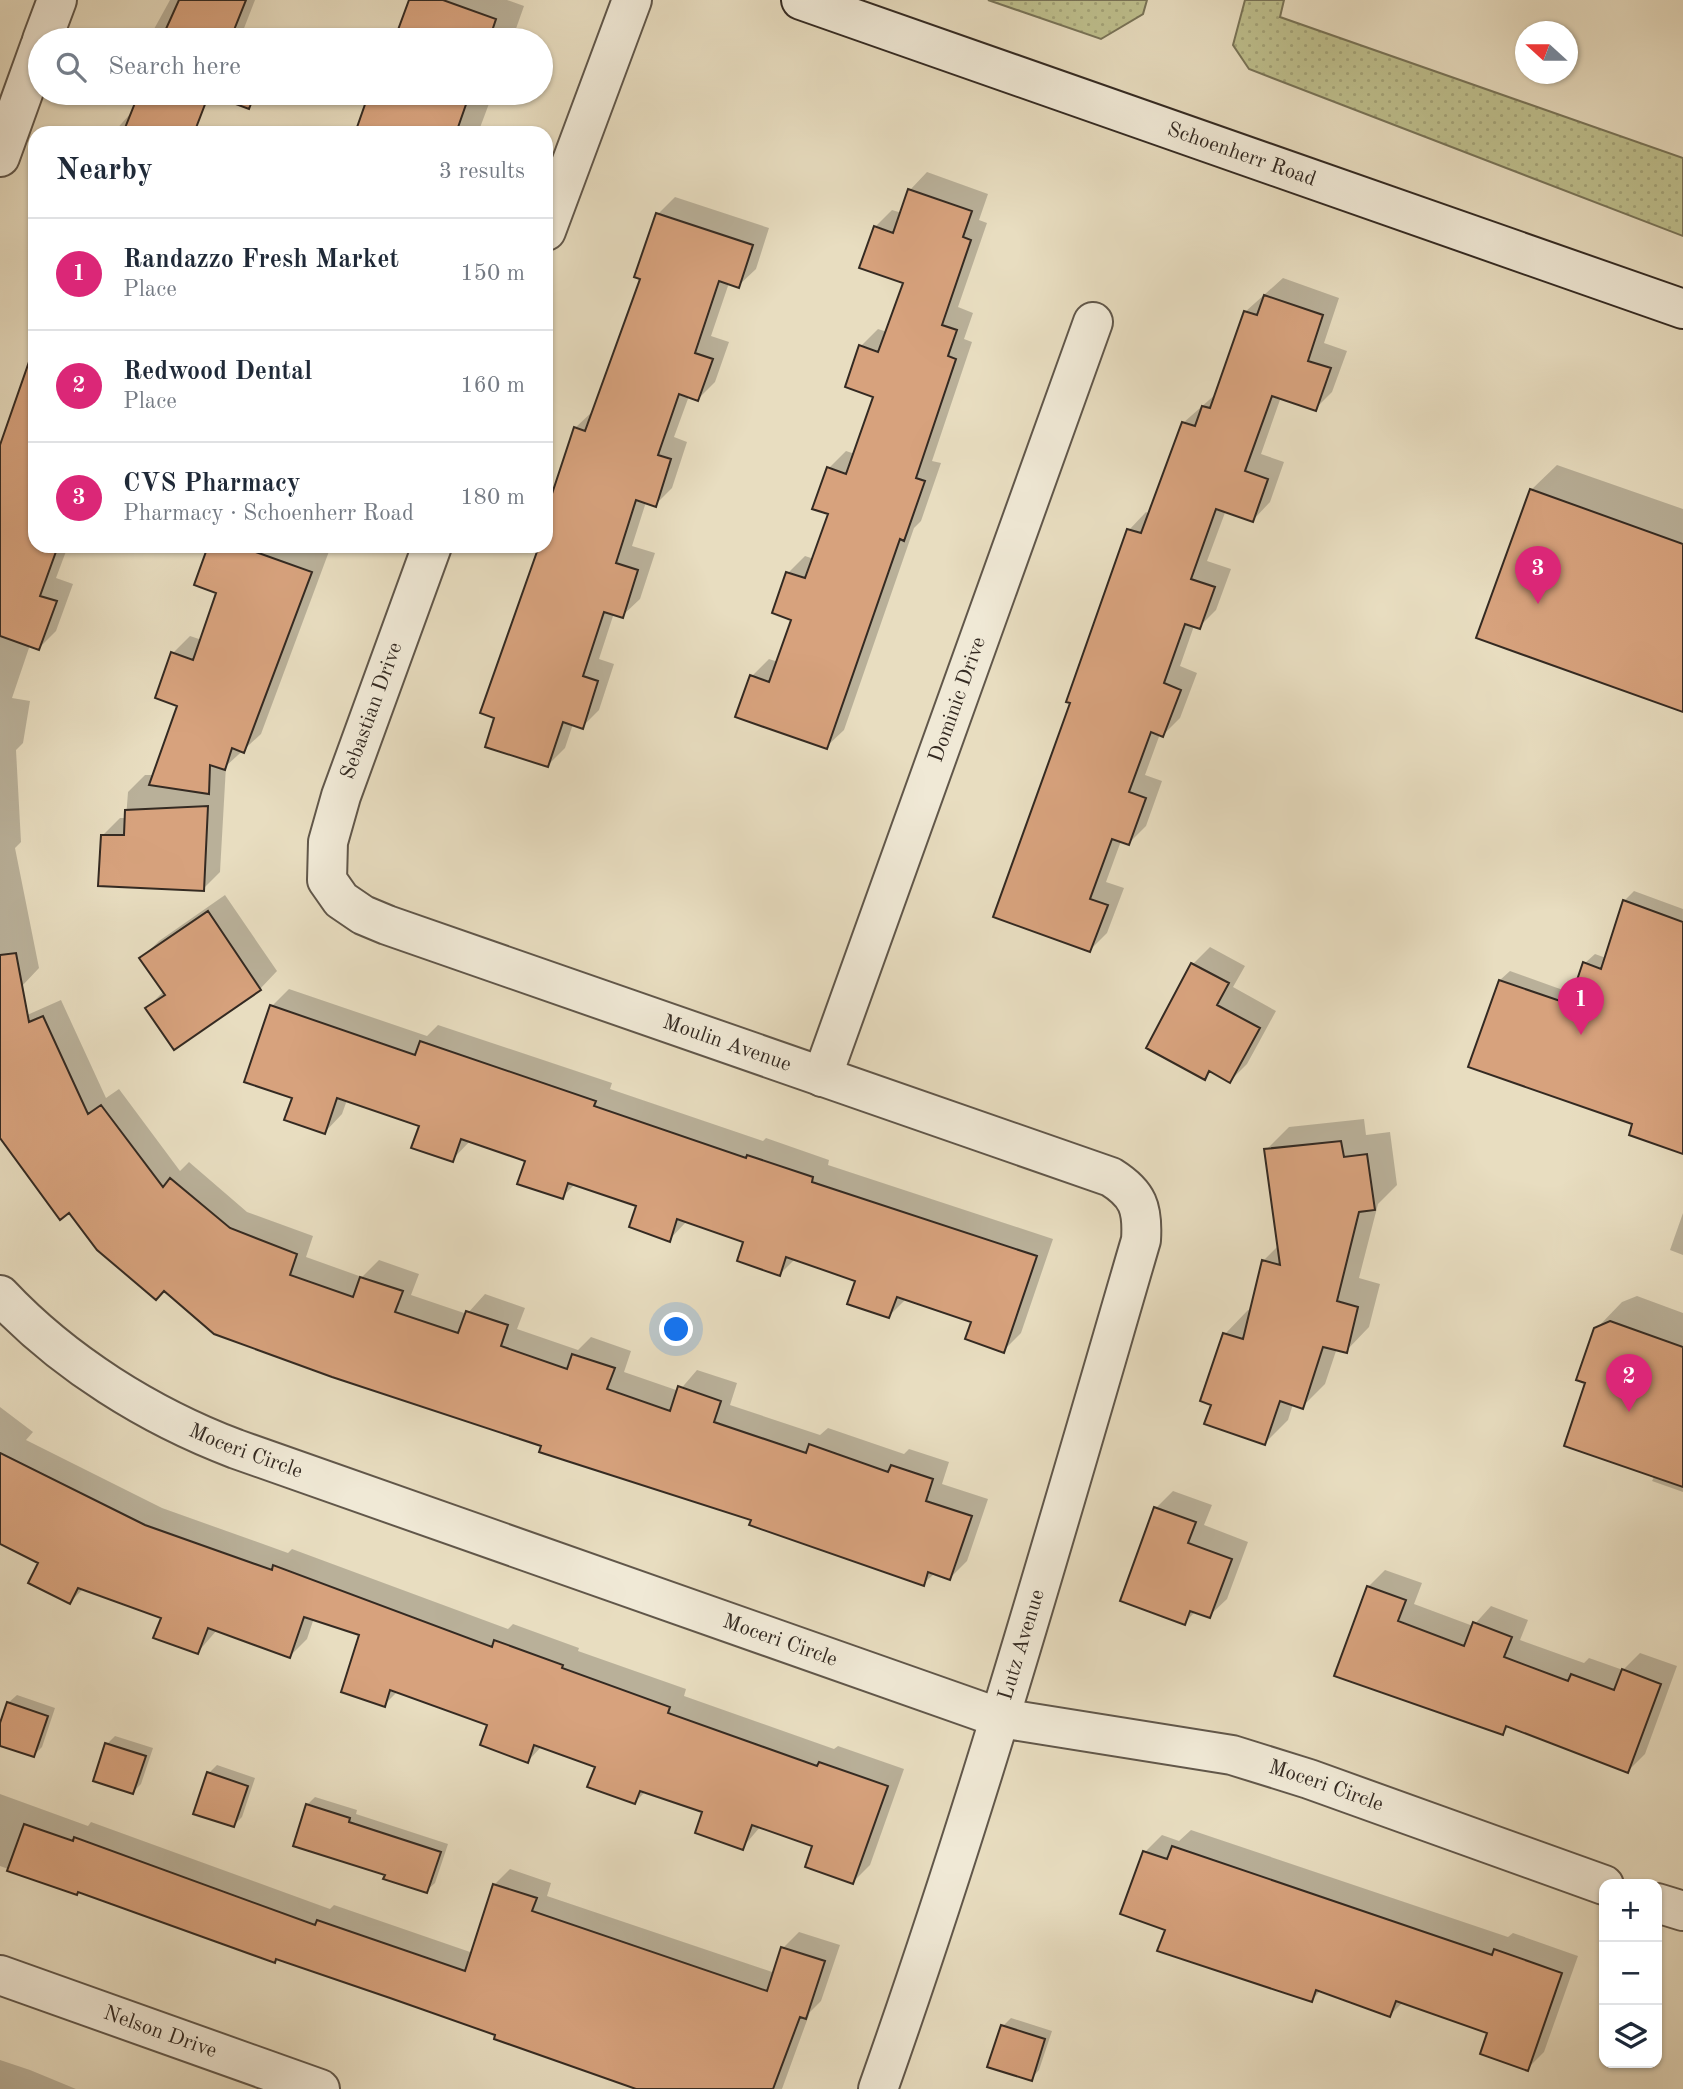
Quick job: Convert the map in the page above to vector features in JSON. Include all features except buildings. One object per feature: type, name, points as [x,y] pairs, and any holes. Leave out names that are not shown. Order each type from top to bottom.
[{"type":"street","points":[[46,28],[57,0]]},
{"type":"street","points":[[553,212],[632,0]]},
{"type":"street","name":"Schoenherr Road","points":[[801,0],[1683,309]]},
{"type":"street","points":[[0,157],[28,79]]},
{"type":"street","name":"Dominic Drive","points":[[822,1077],[1093,322]]},
{"type":"street","name":"Sebastian Drive","points":[[327,880],[328,842],[341,796],[429,553]]},
{"type":"street","name":"Moulin Avenue","points":[[327,880],[341,900],[363,915],[1111,1177],[1135,1198]]},
{"type":"street","name":"Lutz Avenue","points":[[878,2089],[918,1977],[1000,1718],[1141,1240],[1143,1215],[1135,1198]]},
{"type":"street","name":"Moceri Circle","points":[[0,1294],[73,1358],[132,1399],[199,1435],[1000,1718],[1233,1755],[1309,1779],[1599,1883]]},
{"type":"street","points":[[1662,1905],[1683,1911]]},
{"type":"street","name":"Nelson Drive","points":[[0,1975],[320,2089]]},
{"type":"green space","points":[[988,0],[1147,0],[1143,14],[1101,39]]},
{"type":"green space","points":[[1245,0],[1284,0],[1280,17],[1683,158],[1683,236],[1249,69],[1233,45]]},
{"type":"place","name":"CVS Pharmacy","points":[[1538,604]]},
{"type":"place","name":"Randazzo Fresh Market","points":[[1581,1035]]},
{"type":"place","name":"Redwood Dental","points":[[1629,1412]]}]
